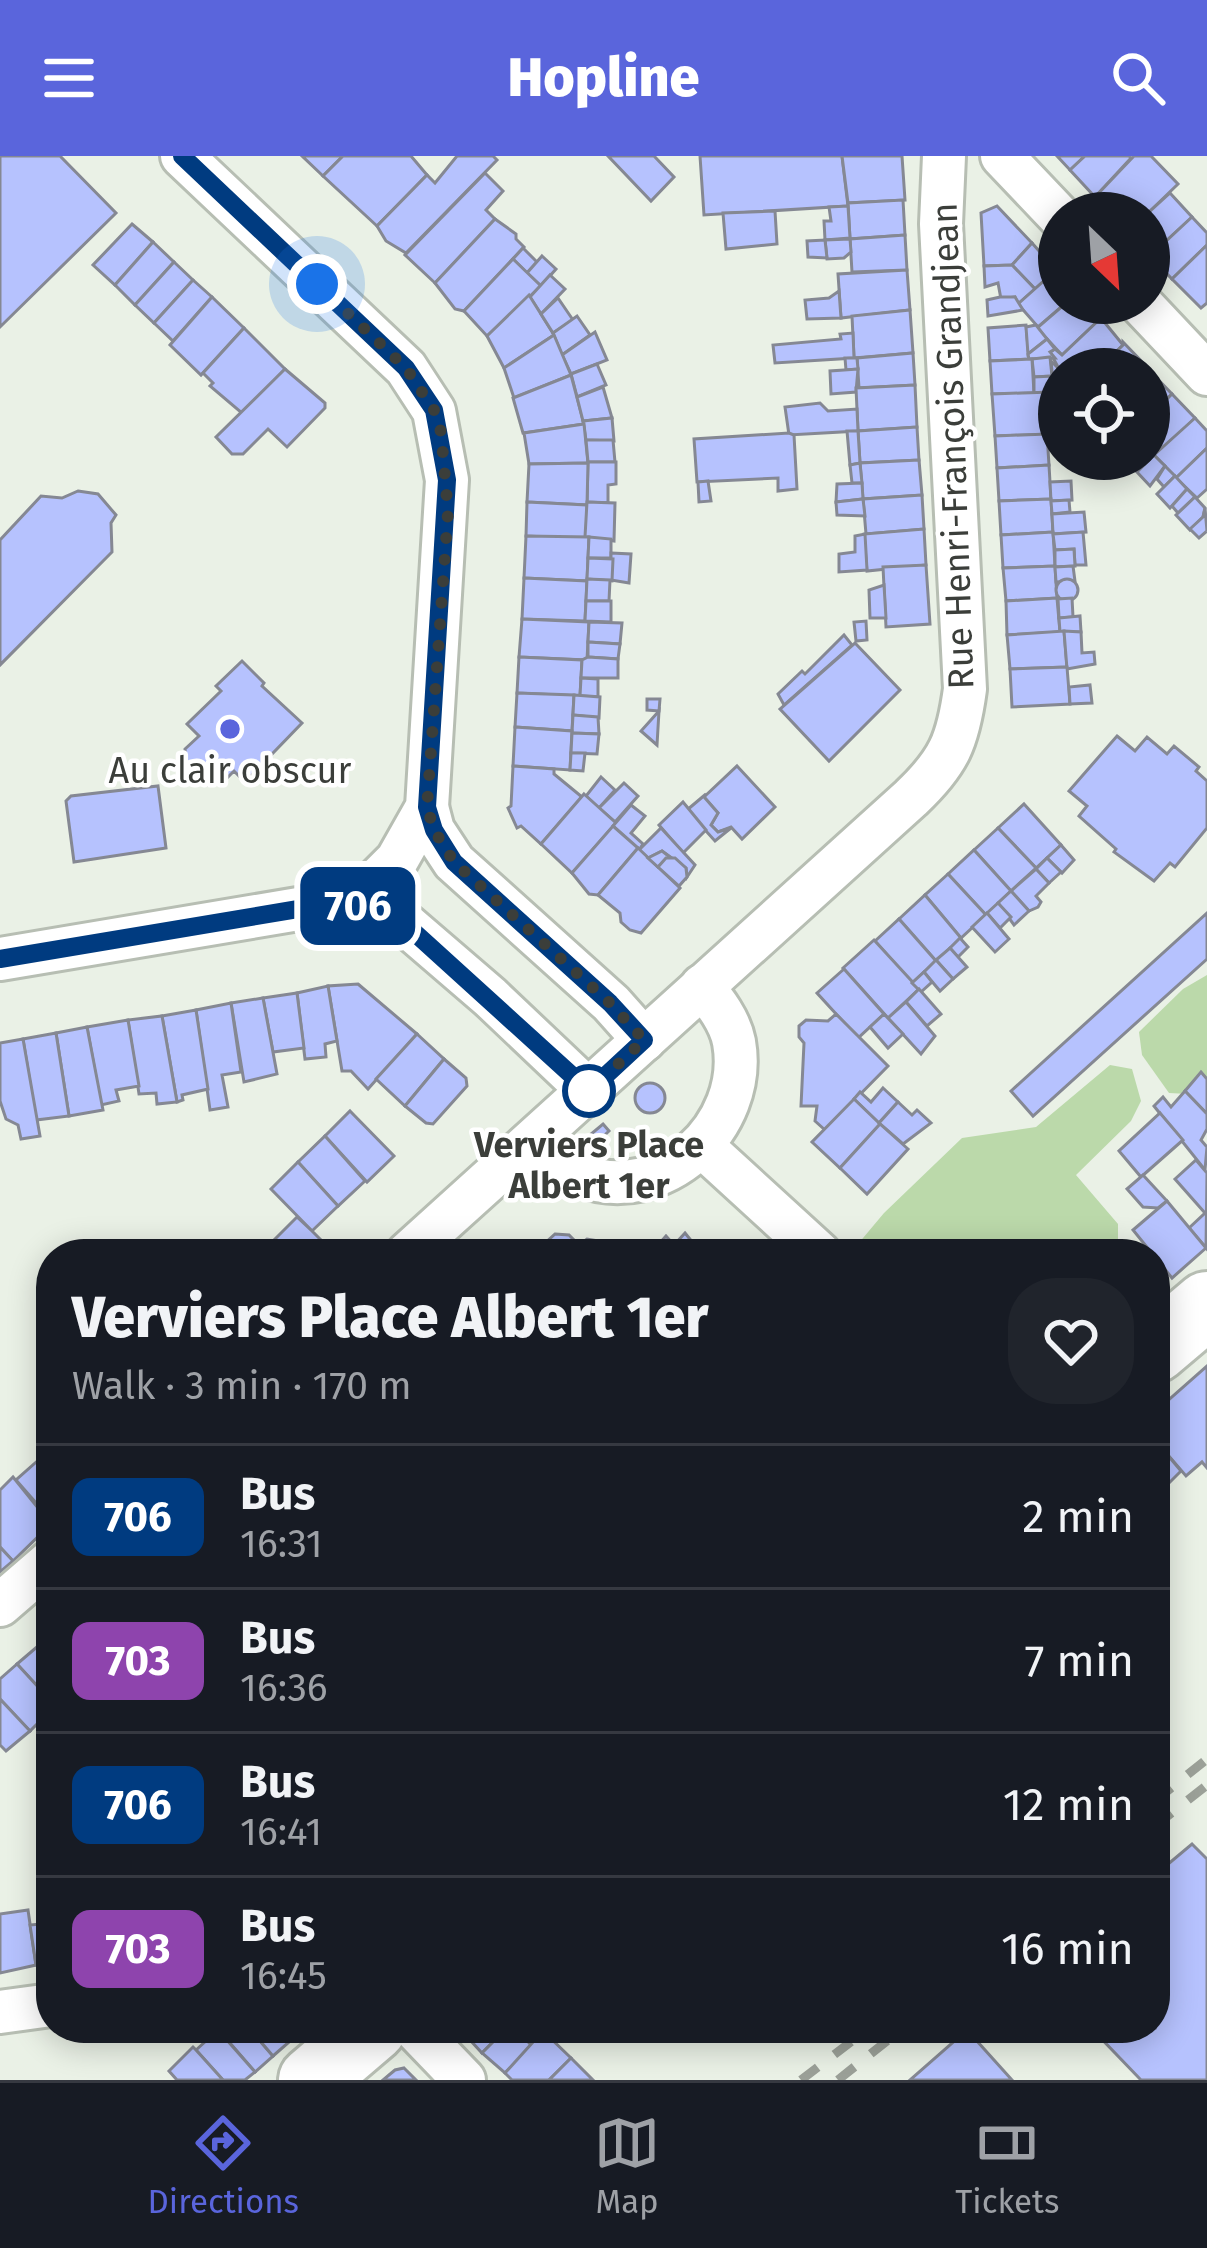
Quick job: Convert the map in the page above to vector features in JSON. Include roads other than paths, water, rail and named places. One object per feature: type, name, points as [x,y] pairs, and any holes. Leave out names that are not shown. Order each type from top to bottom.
[{"type":"main road","points":[[1170,1336],[1207,1304]]},
{"type":"main road","points":[[312,2080],[356,2043]]},
{"type":"street","points":[[182,156],[406,368],[434,410],[445,454],[448,512],[427,807],[434,830],[454,862],[596,990],[644,1040]]},
{"type":"street","name":"Rue Henri-François Grandjean","points":[[424,1239],[934,776],[956,737],[964,689],[941,224],[944,156]]},
{"type":"street","points":[[1002,156],[1038,194]]},
{"type":"street","points":[[1160,324],[1207,374]]},
{"type":"street","points":[[0,959],[346,901],[397,860],[427,807]]},
{"type":"street","points":[[346,901],[404,923],[589,1091]]},
{"type":"street","points":[[537,1140],[568,1169],[604,1180],[644,1179],[662,1173],[702,1146],[720,1120],[734,1065],[734,1040],[720,1008],[702,986]]},
{"type":"street","points":[[702,1146],[804,1239]]},
{"type":"street","points":[[0,1605],[36,1574]]},
{"type":"street","points":[[0,2012],[36,2007]]},
{"type":"street","points":[[428,2043],[464,2080]]},
{"type":"railway","points":[[1170,1789],[1207,1759]]},
{"type":"railway","points":[[1170,1814],[1207,1785]]},
{"type":"railway","points":[[801,2080],[849,2043]]},
{"type":"railway","points":[[838,2080],[884,2043]]},
{"type":"place","name":"Au clair obscur","points":[[230,729]]},
{"type":"place","name":"Verviers Place Albert 1er","points":[[589,1091]]}]
